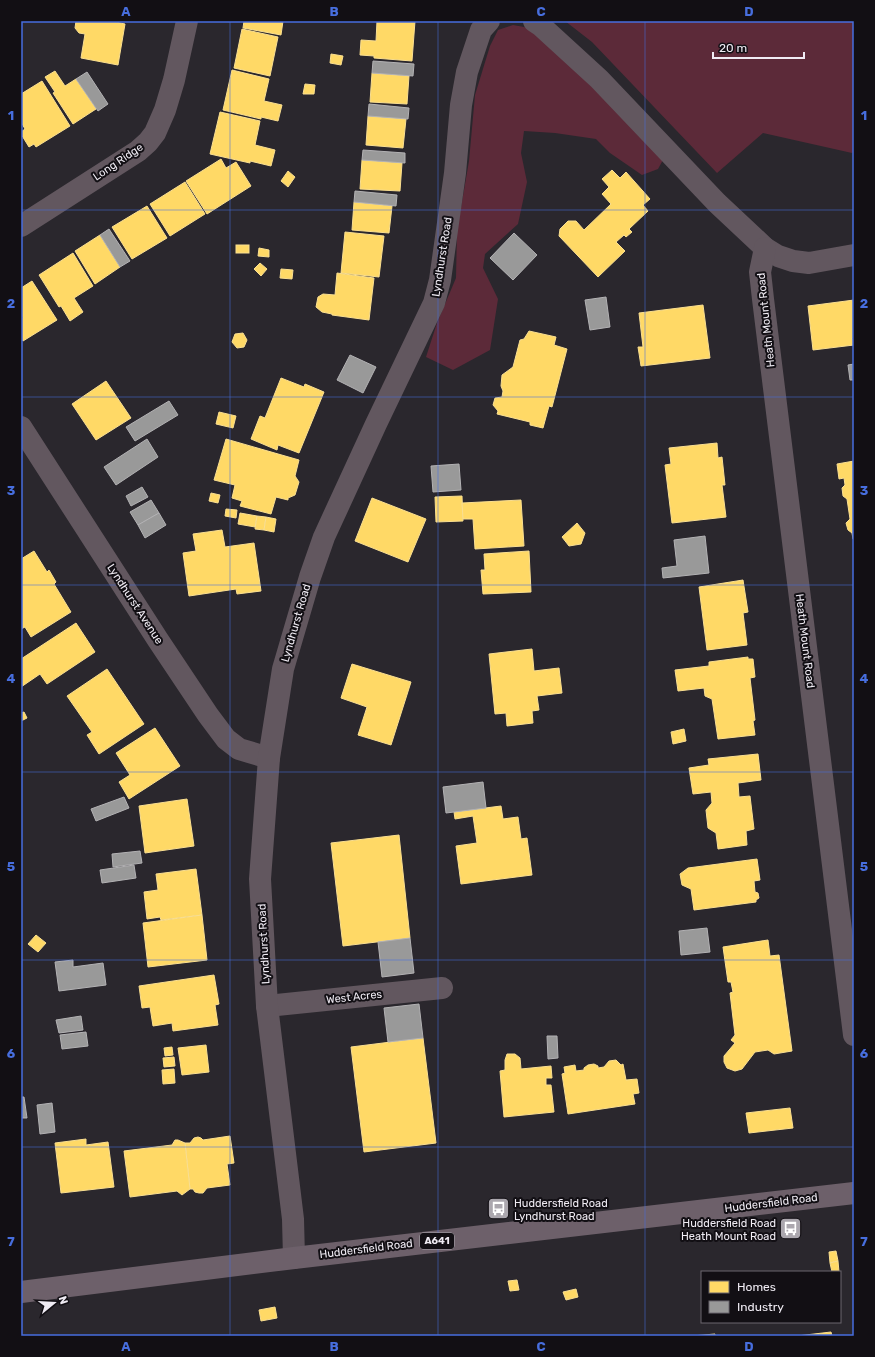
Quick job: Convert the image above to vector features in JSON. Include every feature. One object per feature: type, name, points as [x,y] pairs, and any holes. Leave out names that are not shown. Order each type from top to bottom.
[{"type":"main road","name":"Huddersfield Road","points":[[21,1292],[294,1258],[854,1193]]},
{"type":"street","name":"Long Ridge","points":[[21,226],[148,142],[155,133],[165,110],[174,80],[187,21]]},
{"type":"street","name":"Lyndhurst Road","points":[[294,1258],[293,1219],[267,1006],[260,879],[269,758],[283,669],[310,577],[324,537],[434,303],[440,280],[455,173],[461,104],[467,72],[481,30],[489,21]]},
{"type":"street","points":[[534,21],[600,78],[717,203],[765,248],[778,256],[793,261],[809,263],[854,255]]},
{"type":"street","name":"Heath Mount Road","points":[[765,248],[760,272],[761,286],[854,1035]]},
{"type":"street","name":"Lyndhurst Avenue","points":[[21,427],[208,715],[226,739],[239,749],[269,758]]},
{"type":"street","name":"West Acres","points":[[267,1006],[442,988]]},
{"type":"shaded area","points":[[565,21],[854,21],[854,151],[852,153],[763,133],[717,173],[592,42]]},
{"type":"shaded area","points":[[513,25],[537,32],[664,158],[658,169],[642,175],[610,153],[596,139],[555,133],[524,131],[521,153],[527,182],[518,224],[485,254],[483,268],[498,299],[490,350],[453,370],[426,357],[437,323],[456,278],[457,231],[469,161],[475,95],[490,46],[498,30]]},
{"type":"building: Homes","points":[[76,21],[111,21],[125,24],[118,65],[81,58],[85,34],[79,33],[75,28]]},
{"type":"building: Homes","points":[[244,21],[283,21],[281,35],[243,28]]},
{"type":"building: Homes","points":[[377,21],[415,21],[412,61],[374,58],[374,56],[360,55],[361,40],[376,41]]},
{"type":"building: Homes","points":[[242,29],[278,37],[270,76],[234,68]]},
{"type":"building: Homes","points":[[331,54],[343,56],[341,65],[330,63]]},
{"type":"building: Homes","points":[[232,70],[269,79],[264,101],[282,105],[278,121],[261,117],[261,119],[223,110]]},
{"type":"building: Homes","points":[[55,71],[65,86],[76,79],[96,109],[73,124],[53,93],[55,92],[45,77]]},
{"type":"building: Homes","points":[[372,73],[409,76],[407,104],[370,102]]},
{"type":"building: Homes","points":[[42,81],[70,126],[36,147],[34,144],[29,147],[21,134],[21,132],[25,129],[21,122],[21,94]]},
{"type":"building: Homes","points":[[305,84],[315,85],[314,94],[303,94]]},
{"type":"building: Homes","points":[[220,112],[260,121],[255,145],[275,150],[271,166],[210,154]]},
{"type":"building: Homes","points":[[368,116],[406,119],[403,148],[366,145]]},
{"type":"building: Homes","points":[[221,159],[226,168],[236,162],[251,186],[207,214],[186,181]]},
{"type":"building: Homes","points":[[362,160],[402,163],[400,191],[360,189]]},
{"type":"building: Homes","points":[[612,170],[620,178],[626,172],[650,199],[643,205],[648,211],[629,229],[632,232],[626,237],[624,235],[616,242],[625,251],[598,277],[559,236],[560,229],[568,221],[576,221],[584,230],[611,204],[602,194],[609,187],[602,179]]},
{"type":"building: Homes","points":[[288,171],[295,177],[288,187],[281,181]]},
{"type":"building: Homes","points":[[185,182],[205,214],[170,236],[150,204]]},
{"type":"building: Homes","points":[[354,202],[392,206],[389,233],[352,230]]},
{"type":"building: Homes","points":[[147,206],[167,238],[132,259],[112,227]]},
{"type":"building: Homes","points":[[345,232],[384,236],[379,277],[341,273]]},
{"type":"building: Homes","points":[[100,235],[120,267],[95,284],[75,251]]},
{"type":"building: Homes","points":[[236,245],[249,245],[249,253],[236,253]]},
{"type":"building: Homes","points":[[259,248],[269,250],[269,257],[258,256]]},
{"type":"building: Homes","points":[[73,253],[93,286],[74,298],[83,312],[70,321],[61,306],[59,307],[39,275]]},
{"type":"building: Homes","points":[[260,263],[267,269],[261,276],[254,269]]},
{"type":"building: Homes","points":[[281,269],[293,270],[292,279],[280,278]]},
{"type":"building: Homes","points":[[337,273],[374,278],[369,320],[332,315],[322,312],[316,307],[318,297],[323,294],[335,295]]},
{"type":"building: Homes","points":[[32,281],[57,320],[23,341],[21,338],[21,319],[23,318],[21,314],[21,288]]},
{"type":"building: Homes","points":[[854,300],[854,338],[852,338],[854,345],[813,350],[808,306]]},
{"type":"building: Homes","points":[[703,305],[710,358],[641,366],[638,347],[643,347],[639,313]]},
{"type":"building: Homes","points":[[529,331],[556,337],[554,345],[567,349],[552,407],[549,406],[543,428],[530,425],[530,422],[497,414],[498,411],[493,405],[495,398],[502,397],[502,375],[513,367],[520,340],[524,339]]},
{"type":"building: Homes","points":[[243,333],[247,340],[244,347],[237,348],[232,342],[235,334]]},
{"type":"building: Homes","points":[[281,378],[304,387],[305,384],[324,392],[299,453],[278,445],[277,450],[251,439],[260,416],[265,418]]},
{"type":"building: Homes","points":[[106,381],[131,418],[96,440],[72,404]]},
{"type":"building: Homes","points":[[219,412],[236,416],[233,428],[216,424]]},
{"type":"building: Homes","points":[[226,439],[299,460],[295,476],[299,482],[295,495],[288,498],[288,500],[276,497],[271,514],[240,506],[242,501],[232,498],[235,485],[214,480]]},
{"type":"building: Homes","points":[[717,443],[718,458],[722,457],[725,485],[722,485],[726,517],[672,523],[665,465],[671,464],[669,448]]},
{"type":"building: Homes","points":[[854,461],[853,539],[852,533],[848,530],[846,523],[850,519],[847,499],[843,496],[842,488],[845,485],[844,478],[839,479],[837,464]]},
{"type":"building: Homes","points":[[211,493],[220,495],[218,503],[209,501]]},
{"type":"building: Homes","points":[[462,496],[463,521],[436,522],[435,497]]},
{"type":"building: Homes","points":[[372,498],[426,519],[408,562],[355,541]]},
{"type":"building: Homes","points":[[521,500],[524,546],[475,549],[473,519],[463,519],[462,503]]},
{"type":"building: Homes","points":[[226,509],[237,510],[236,518],[225,516]]},
{"type":"building: Homes","points":[[240,513],[257,516],[255,527],[238,524]]},
{"type":"building: Homes","points":[[257,516],[266,517],[264,530],[255,529]]},
{"type":"building: Homes","points":[[266,517],[276,519],[274,532],[264,530]]},
{"type":"building: Homes","points":[[577,523],[585,533],[581,544],[569,546],[562,537]]},
{"type":"building: Homes","points":[[222,530],[225,547],[254,543],[261,591],[237,594],[236,589],[189,596],[183,553],[196,551],[193,534]]},
{"type":"building: Homes","points":[[34,551],[47,572],[49,570],[56,582],[54,584],[71,612],[31,637],[25,627],[21,629],[21,559]]},
{"type":"building: Homes","points":[[529,551],[531,592],[483,594],[481,570],[485,570],[484,554]]},
{"type":"building: Homes","points":[[743,580],[748,612],[743,613],[747,645],[707,650],[699,587]]},
{"type":"building: Homes","points":[[76,623],[95,652],[47,684],[40,674],[21,687],[21,659]]},
{"type":"building: Homes","points":[[532,649],[534,671],[559,668],[562,693],[537,696],[539,710],[532,711],[533,723],[507,726],[506,713],[495,714],[489,654]]},
{"type":"building: Homes","points":[[748,657],[748,659],[753,659],[755,677],[750,678],[755,720],[753,721],[755,735],[718,739],[712,699],[705,696],[704,688],[678,691],[675,670],[709,666],[709,662]]},
{"type":"building: Homes","points":[[352,664],[411,682],[391,745],[358,735],[367,707],[341,698]]},
{"type":"building: Homes","points":[[107,669],[144,724],[99,754],[87,735],[92,732],[67,696]]},
{"type":"building: Homes","points":[[24,712],[27,718],[21,721],[21,713]]},
{"type":"building: Homes","points":[[155,728],[180,766],[129,799],[119,782],[130,775],[116,753]]},
{"type":"building: Homes","points":[[684,729],[686,741],[673,744],[671,732]]},
{"type":"building: Homes","points":[[758,754],[761,780],[738,783],[739,797],[750,796],[754,829],[746,831],[747,845],[718,849],[716,833],[708,828],[706,810],[712,803],[711,792],[693,794],[689,768],[709,765],[708,759]]},
{"type":"building: Homes","points":[[187,799],[194,846],[145,853],[139,806]]},
{"type":"building: Homes","points":[[501,806],[503,819],[518,817],[521,839],[527,838],[532,875],[461,884],[456,846],[477,843],[473,816],[455,819],[454,812]]},
{"type":"building: Homes","points":[[399,835],[410,938],[343,946],[331,843]]},
{"type":"building: Homes","points":[[757,859],[760,880],[754,881],[755,892],[758,893],[759,898],[756,902],[694,910],[691,889],[682,885],[680,874],[688,868]]},
{"type":"building: Homes","points":[[196,869],[202,915],[161,920],[160,917],[147,919],[144,892],[158,890],[156,874]]},
{"type":"building: Homes","points":[[202,915],[207,960],[148,967],[143,923]]},
{"type":"building: Homes","points":[[36,935],[46,943],[38,952],[28,944]]},
{"type":"building: Homes","points":[[768,940],[770,956],[779,955],[792,1051],[774,1054],[768,1050],[755,1052],[742,1069],[735,1071],[727,1068],[724,1062],[724,1056],[735,1043],[731,1040],[735,1035],[730,993],[733,992],[731,982],[728,982],[723,947]]},
{"type":"building: Homes","points":[[214,975],[219,1004],[215,1005],[218,1025],[173,1031],[172,1023],[153,1026],[150,1007],[142,1008],[139,986]]},
{"type":"building: Homes","points":[[423,1038],[436,1143],[364,1152],[351,1047]]},
{"type":"building: Homes","points":[[206,1045],[209,1072],[182,1075],[178,1048]]},
{"type":"building: Homes","points":[[172,1047],[173,1055],[165,1056],[164,1048]]},
{"type":"building: Homes","points":[[507,1054],[515,1054],[520,1058],[521,1069],[551,1066],[552,1078],[546,1078],[546,1085],[551,1085],[554,1112],[504,1117],[500,1071],[505,1070],[505,1060]]},
{"type":"building: Homes","points":[[174,1057],[175,1066],[164,1067],[163,1058]]},
{"type":"building: Homes","points":[[616,1060],[621,1065],[623,1064],[626,1080],[637,1079],[639,1093],[633,1094],[635,1104],[568,1114],[562,1074],[565,1073],[564,1067],[575,1065],[576,1071],[584,1070],[584,1068],[588,1065],[594,1064],[598,1066],[598,1068],[604,1067],[609,1061]]},
{"type":"building: Homes","points":[[174,1069],[175,1083],[163,1084],[162,1070]]},
{"type":"building: Homes","points":[[790,1108],[793,1128],[749,1133],[746,1113]]},
{"type":"building: Homes","points":[[230,1136],[234,1163],[227,1164],[230,1185],[207,1188],[203,1193],[195,1192],[193,1189],[190,1189],[185,1143],[190,1143],[194,1138],[198,1137],[203,1140]]},
{"type":"building: Homes","points":[[86,1139],[86,1145],[108,1142],[114,1187],[61,1193],[55,1143]]},
{"type":"building: Homes","points":[[175,1140],[185,1143],[190,1189],[182,1195],[177,1191],[130,1197],[124,1151],[172,1145]]},
{"type":"building: Homes","points":[[836,1251],[838,1261],[830,1263],[829,1252]]},
{"type":"building: Homes","points":[[838,1261],[839,1271],[832,1271],[830,1263]]},
{"type":"building: Homes","points":[[517,1280],[519,1290],[510,1291],[508,1281]]},
{"type":"building: Homes","points":[[576,1289],[578,1297],[566,1300],[563,1292]]},
{"type":"building: Homes","points":[[275,1307],[277,1318],[261,1321],[259,1310]]},
{"type":"building: Homes","points":[[831,1332],[832,1336],[797,1336]]},
{"type":"building: Homes","points":[[715,1334],[715,1336],[692,1336]]},
{"type":"building: Industry","points":[[373,61],[414,64],[413,76],[372,73]]},
{"type":"building: Industry","points":[[87,72],[108,104],[98,111],[76,79]]},
{"type":"building: Industry","points":[[369,104],[409,108],[408,119],[368,116]]},
{"type":"building: Industry","points":[[363,150],[405,153],[405,163],[362,160]]},
{"type":"building: Industry","points":[[355,191],[397,195],[396,206],[354,202]]},
{"type":"building: Industry","points":[[109,229],[130,261],[120,267],[100,235]]},
{"type":"building: Industry","points":[[514,233],[537,255],[513,280],[490,258]]},
{"type":"building: Industry","points":[[606,297],[610,327],[590,330],[585,300]]},
{"type":"building: Industry","points":[[350,355],[376,367],[363,393],[337,380]]},
{"type":"building: Industry","points":[[854,364],[854,380],[850,380],[848,365]]},
{"type":"building: Industry","points":[[169,401],[178,415],[135,441],[126,427]]},
{"type":"building: Industry","points":[[147,439],[158,457],[116,485],[104,467]]},
{"type":"building: Industry","points":[[459,464],[461,490],[433,492],[431,466]]},
{"type":"building: Industry","points":[[142,487],[148,497],[131,506],[126,496]]},
{"type":"building: Industry","points":[[151,500],[159,513],[138,525],[130,512]]},
{"type":"building: Industry","points":[[159,513],[166,525],[145,538],[138,525]]},
{"type":"building: Industry","points":[[705,536],[709,573],[663,578],[662,568],[677,566],[674,540]]},
{"type":"building: Industry","points":[[483,782],[486,808],[446,813],[443,787]]},
{"type":"building: Industry","points":[[124,797],[129,808],[96,821],[91,809]]},
{"type":"building: Industry","points":[[140,851],[142,863],[113,867],[112,854]]},
{"type":"building: Industry","points":[[134,865],[136,878],[102,883],[100,870]]},
{"type":"building: Industry","points":[[707,928],[710,952],[681,955],[679,931]]},
{"type":"building: Industry","points":[[410,938],[414,973],[382,977],[378,942]]},
{"type":"building: Industry","points":[[73,960],[73,967],[103,963],[106,985],[59,991],[55,962]]},
{"type":"building: Industry","points":[[419,1004],[423,1038],[388,1042],[384,1008]]},
{"type":"building: Industry","points":[[81,1016],[83,1030],[59,1033],[56,1020]]},
{"type":"building: Industry","points":[[86,1032],[88,1046],[62,1049],[60,1035]]},
{"type":"building: Industry","points":[[547,1036],[557,1036],[558,1058],[548,1059]]},
{"type":"building: Industry","points":[[21,1097],[24,1097],[27,1118],[21,1118]]},
{"type":"building: Industry","points":[[52,1103],[55,1132],[40,1134],[37,1105]]},
{"type":"place","name":"Huddersfield Road Lyndhurst Road","points":[[499,1209]]},
{"type":"place","name":"Huddersfield Road Heath Mount Road","points":[[791,1229]]}]
